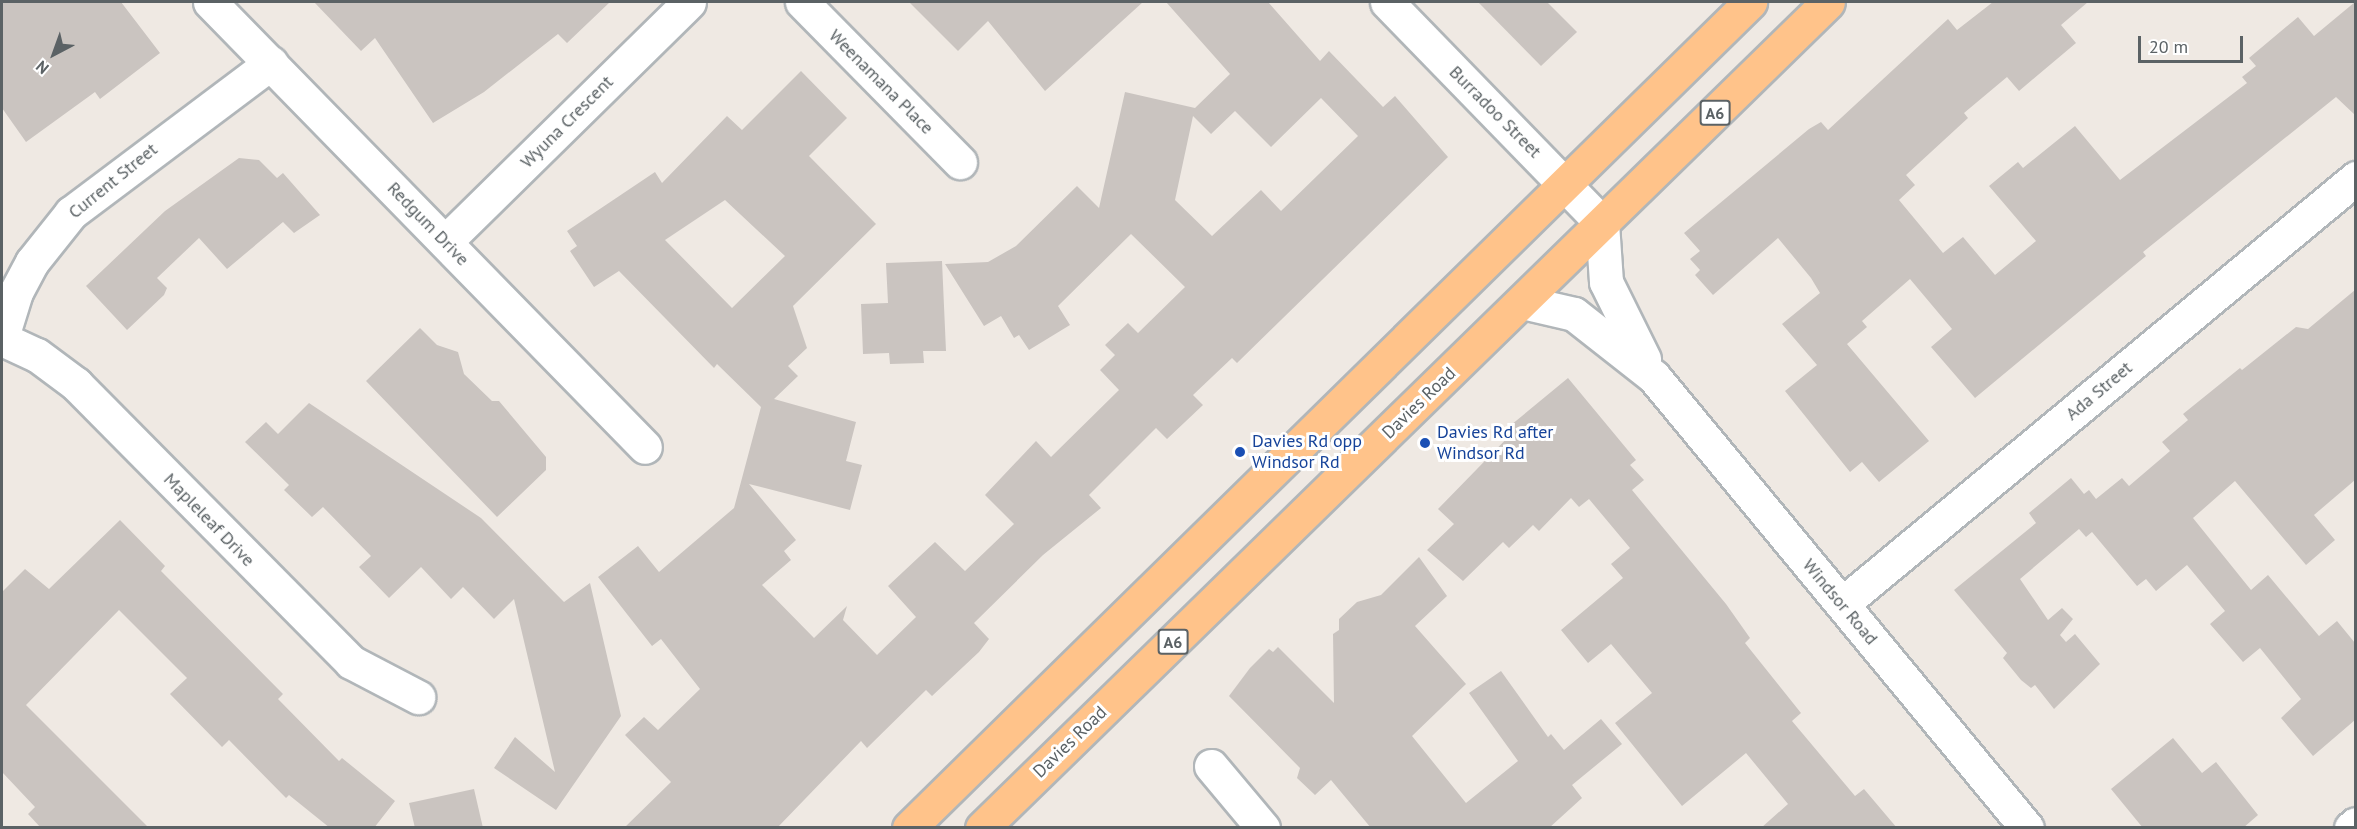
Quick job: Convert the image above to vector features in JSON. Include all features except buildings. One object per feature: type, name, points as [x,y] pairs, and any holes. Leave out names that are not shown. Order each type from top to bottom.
[{"type":"highway","points":[[909,828],[1750,2]]},
{"type":"highway","name":"Davies Road","points":[[982,828],[1828,2]]},
{"type":"street","name":"Redgum Drive","points":[[210,2],[645,447]]},
{"type":"street","name":"Wyuna Crescent","points":[[445,242],[689,2]]},
{"type":"street","name":"Weenamana Place","points":[[802,2],[960,162]]},
{"type":"street","name":"Burradoo Street","points":[[1387,2],[1565,182],[1602,223]]},
{"type":"street","name":"Current Street","points":[[2,338],[16,292],[32,262],[71,213],[271,63]]},
{"type":"street","name":"Ada Street","points":[[1842,604],[2355,178]]},
{"type":"street","name":"Windsor Road","points":[[1602,223],[1606,282],[1654,376],[2027,828]]},
{"type":"street","name":"Windsor Road","points":[[1522,302],[1574,314],[1654,376]]},
{"type":"street","name":"Mapleleaf Drive","points":[[2,338],[37,355],[76,384],[351,662],[418,698]]},
{"type":"street","points":[[1211,766],[1263,828]]},
{"type":"street","points":[[2351,828],[2355,824]]},
{"type":"place","name":"Davies Rd after Windsor Rd","points":[[1425,443]]},
{"type":"place","name":"Davies Rd opp Windsor Rd","points":[[1240,452]]}]
